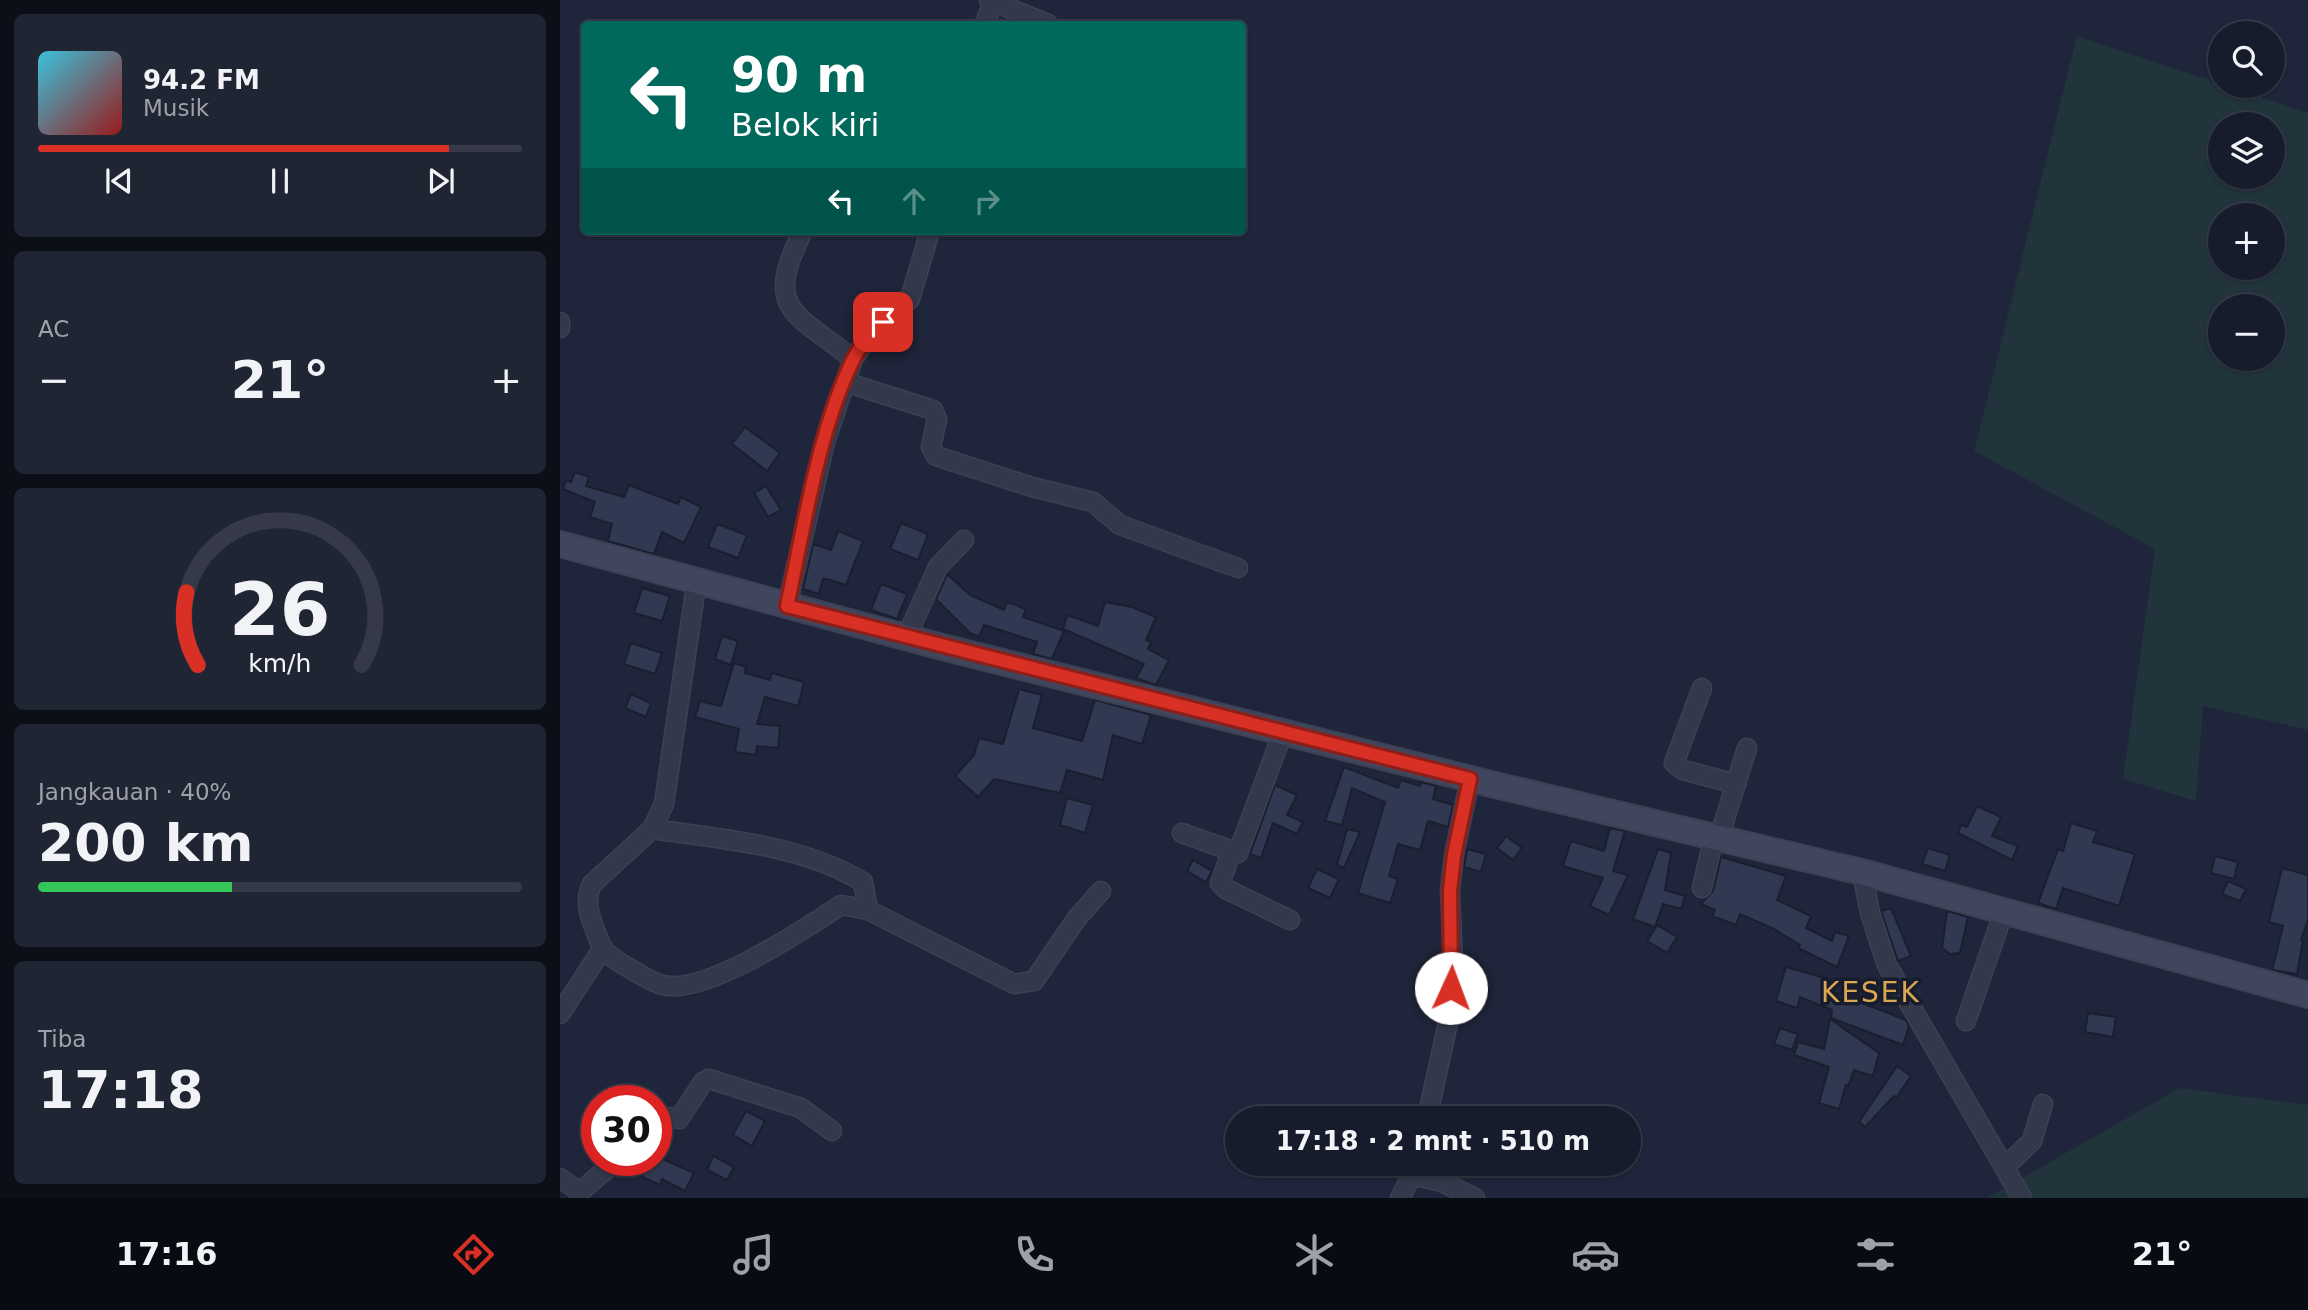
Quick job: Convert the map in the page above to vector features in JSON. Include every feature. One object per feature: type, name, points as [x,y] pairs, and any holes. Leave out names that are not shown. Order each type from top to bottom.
[{"type":"main road","points":[[560,544],[697,579],[906,638],[1470,779],[1862,872],[2308,995]]},
{"type":"street","points":[[986,21],[992,0],[1041,21]]},
{"type":"street","points":[[801,235],[785,277],[784,294],[793,310],[853,359]]},
{"type":"street","points":[[787,606],[825,442],[853,359],[869,337],[910,299],[929,235]]},
{"type":"street","points":[[560,322],[560,328]]},
{"type":"street","points":[[845,382],[933,410],[937,419],[931,447],[936,456],[1032,487],[1093,502],[1120,525],[1238,568]]},
{"type":"street","points":[[906,638],[938,567],[964,540]]},
{"type":"street","points":[[697,579],[664,804],[653,829],[592,884],[587,894],[588,908],[603,948],[625,966],[653,981],[678,986],[695,983],[749,961],[841,905],[868,910],[1014,984],[1023,984],[1034,981],[1077,918],[1101,891]]},
{"type":"street","points":[[1702,688],[1674,763],[1683,770],[1735,784]]},
{"type":"street","points":[[1182,833],[1231,853],[1238,853],[1283,732]]},
{"type":"street","points":[[1702,888],[1747,748]]},
{"type":"street","points":[[1430,1106],[1450,1014],[1453,963],[1450,891],[1454,855],[1470,779]]},
{"type":"street","points":[[653,829],[783,851],[848,873],[863,882],[867,890],[868,910]]},
{"type":"street","points":[[1231,853],[1220,883],[1226,889],[1290,920]]},
{"type":"street","points":[[1862,872],[1870,913],[1887,965],[2022,1198]]},
{"type":"street","points":[[1966,1021],[2004,911]]},
{"type":"street","points":[[560,1014],[603,948]]},
{"type":"street","points":[[672,1118],[679,1119],[703,1082],[709,1079],[801,1108],[832,1131]]},
{"type":"street","points":[[2004,1167],[2032,1141],[2040,1124],[2043,1104]]},
{"type":"street","points":[[560,1178],[587,1195],[603,1176]]},
{"type":"street","points":[[1400,1198],[1411,1176]]},
{"type":"street","points":[[1429,1176],[1475,1198]]},
{"type":"shaded area","points":[[2077,36],[2208,80],[2208,98],[2263,98],[2308,113],[2308,730],[2203,706],[2196,801],[2123,779],[2155,549],[1974,451]]},
{"type":"shaded area","points":[[2179,1088],[2308,1105],[2308,1198],[1987,1198]]},
{"type":"building","points":[[745,427],[780,453],[767,471],[732,444]]},
{"type":"building","points":[[575,472],[589,477],[586,486],[624,497],[629,485],[678,504],[681,497],[701,507],[684,543],[662,532],[654,554],[608,541],[612,524],[590,517],[595,502],[563,489],[566,480],[571,482]]},
{"type":"building","points":[[766,486],[781,510],[768,517],[754,493]]},
{"type":"building","points":[[901,523],[928,534],[918,560],[890,549]]},
{"type":"building","points":[[717,524],[747,535],[738,558],[708,547]]},
{"type":"building","points":[[838,531],[863,541],[846,585],[823,579],[819,594],[803,589],[813,544],[831,550]]},
{"type":"building","points":[[947,574],[970,595],[1004,610],[1007,602],[1026,609],[1023,617],[1064,631],[1052,659],[1033,654],[1037,642],[984,625],[979,637],[970,633],[936,599]]},
{"type":"building","points":[[881,584],[907,594],[897,619],[871,610]]},
{"type":"building","points":[[642,588],[670,596],[662,621],[634,613]]},
{"type":"building","points":[[1105,602],[1132,607],[1156,617],[1146,640],[1151,642],[1148,649],[1169,660],[1156,685],[1136,678],[1144,664],[1063,629],[1067,615],[1098,626]]},
{"type":"building","points":[[722,636],[738,641],[731,665],[715,659]]},
{"type":"building","points":[[631,643],[662,653],[655,674],[624,664]]},
{"type":"building","points":[[734,663],[746,667],[745,673],[770,680],[772,673],[804,682],[798,706],[765,697],[757,724],[780,726],[778,748],[757,746],[756,755],[735,752],[739,729],[695,717],[700,701],[721,706]]},
{"type":"building","points":[[1019,689],[1042,695],[1033,728],[1082,741],[1095,700],[1151,715],[1142,744],[1113,735],[1103,780],[1067,770],[1060,793],[994,779],[978,797],[955,776],[974,755],[979,738],[1003,744]]},
{"type":"building","points":[[631,694],[651,703],[646,717],[625,708]]},
{"type":"building","points":[[1344,767],[1398,788],[1401,780],[1420,786],[1421,782],[1436,786],[1433,799],[1453,805],[1448,827],[1428,821],[1420,850],[1398,844],[1389,876],[1398,879],[1390,903],[1358,893],[1385,802],[1352,788],[1342,825],[1325,821]]},
{"type":"building","points":[[1275,785],[1297,795],[1287,815],[1303,822],[1297,834],[1273,823],[1261,858],[1250,854]]},
{"type":"building","points":[[1067,798],[1093,805],[1085,833],[1060,825]]},
{"type":"building","points":[[1977,806],[2001,817],[1992,836],[2018,846],[2012,860],[1958,833],[1961,825],[1967,827]]},
{"type":"building","points":[[2071,823],[2097,831],[2093,842],[2135,854],[2119,906],[2063,888],[2056,909],[2038,903],[2058,849],[2063,851]]},
{"type":"building","points":[[1610,828],[1625,831],[1613,871],[1628,875],[1609,915],[1590,906],[1603,878],[1563,866],[1571,841],[1604,851]]},
{"type":"building","points":[[1347,829],[1360,832],[1344,868],[1337,865]]},
{"type":"building","points":[[1506,836],[1522,848],[1513,860],[1497,848]]},
{"type":"building","points":[[1928,848],[1950,855],[1945,871],[1922,864]]},
{"type":"building","points":[[1467,849],[1486,854],[1481,872],[1464,867]]},
{"type":"building","points":[[1658,849],[1671,853],[1665,890],[1685,896],[1681,909],[1663,904],[1655,927],[1633,919]]},
{"type":"building","points":[[2215,856],[2238,862],[2234,879],[2211,873]]},
{"type":"building","points":[[1721,857],[1786,876],[1777,900],[1811,916],[1806,928],[1832,941],[1835,932],[1849,936],[1837,967],[1798,948],[1800,945],[1772,928],[1740,914],[1736,925],[1712,916],[1715,910],[1701,904],[1713,891]]},
{"type":"building","points":[[1193,860],[1212,871],[1206,882],[1187,871]]},
{"type":"building","points":[[2282,868],[2308,875],[2308,920],[2301,940],[2297,974],[2272,970],[2283,926],[2269,922]]},
{"type":"building","points":[[1317,869],[1339,879],[1330,898],[1308,888]]},
{"type":"building","points":[[2228,881],[2246,889],[2240,901],[2222,894]]},
{"type":"building","points":[[1891,908],[1911,956],[1898,961],[1881,911]]},
{"type":"building","points":[[1947,911],[1968,917],[1960,953],[1950,954],[1942,948]]},
{"type":"building","points":[[1657,925],[1677,937],[1667,953],[1647,941]]},
{"type":"building","points":[[1786,967],[1832,980],[1828,990],[1906,1020],[1909,1026],[1903,1045],[1831,1018],[1832,1010],[1800,997],[1797,1008],[1776,1001]]},
{"type":"building","points":[[2088,1013],[2116,1017],[2113,1037],[2085,1032]]},
{"type":"building","points":[[1830,1019],[1879,1053],[1873,1076],[1854,1070],[1839,1109],[1819,1103],[1829,1067],[1794,1055],[1798,1042],[1824,1049]]},
{"type":"building","points":[[1780,1028],[1798,1034],[1792,1050],[1774,1044]]},
{"type":"building","points":[[1897,1066],[1911,1076],[1896,1098],[1894,1096],[1865,1127],[1859,1122]]},
{"type":"building","points":[[746,1111],[765,1121],[752,1146],[733,1135]]},
{"type":"building","points":[[713,1156],[734,1167],[727,1180],[707,1170]]},
{"type":"building","points":[[672,1163],[694,1173],[685,1191],[662,1179],[660,1185],[642,1177],[672,1176]]},
{"type":"district","name":"KESEK","points":[[1871,992]]},
{"type":"route","points":[[883,322],[853,359],[841,392],[825,442],[787,606],[1470,779],[1454,855],[1450,891],[1453,963],[1451,988]]}]
